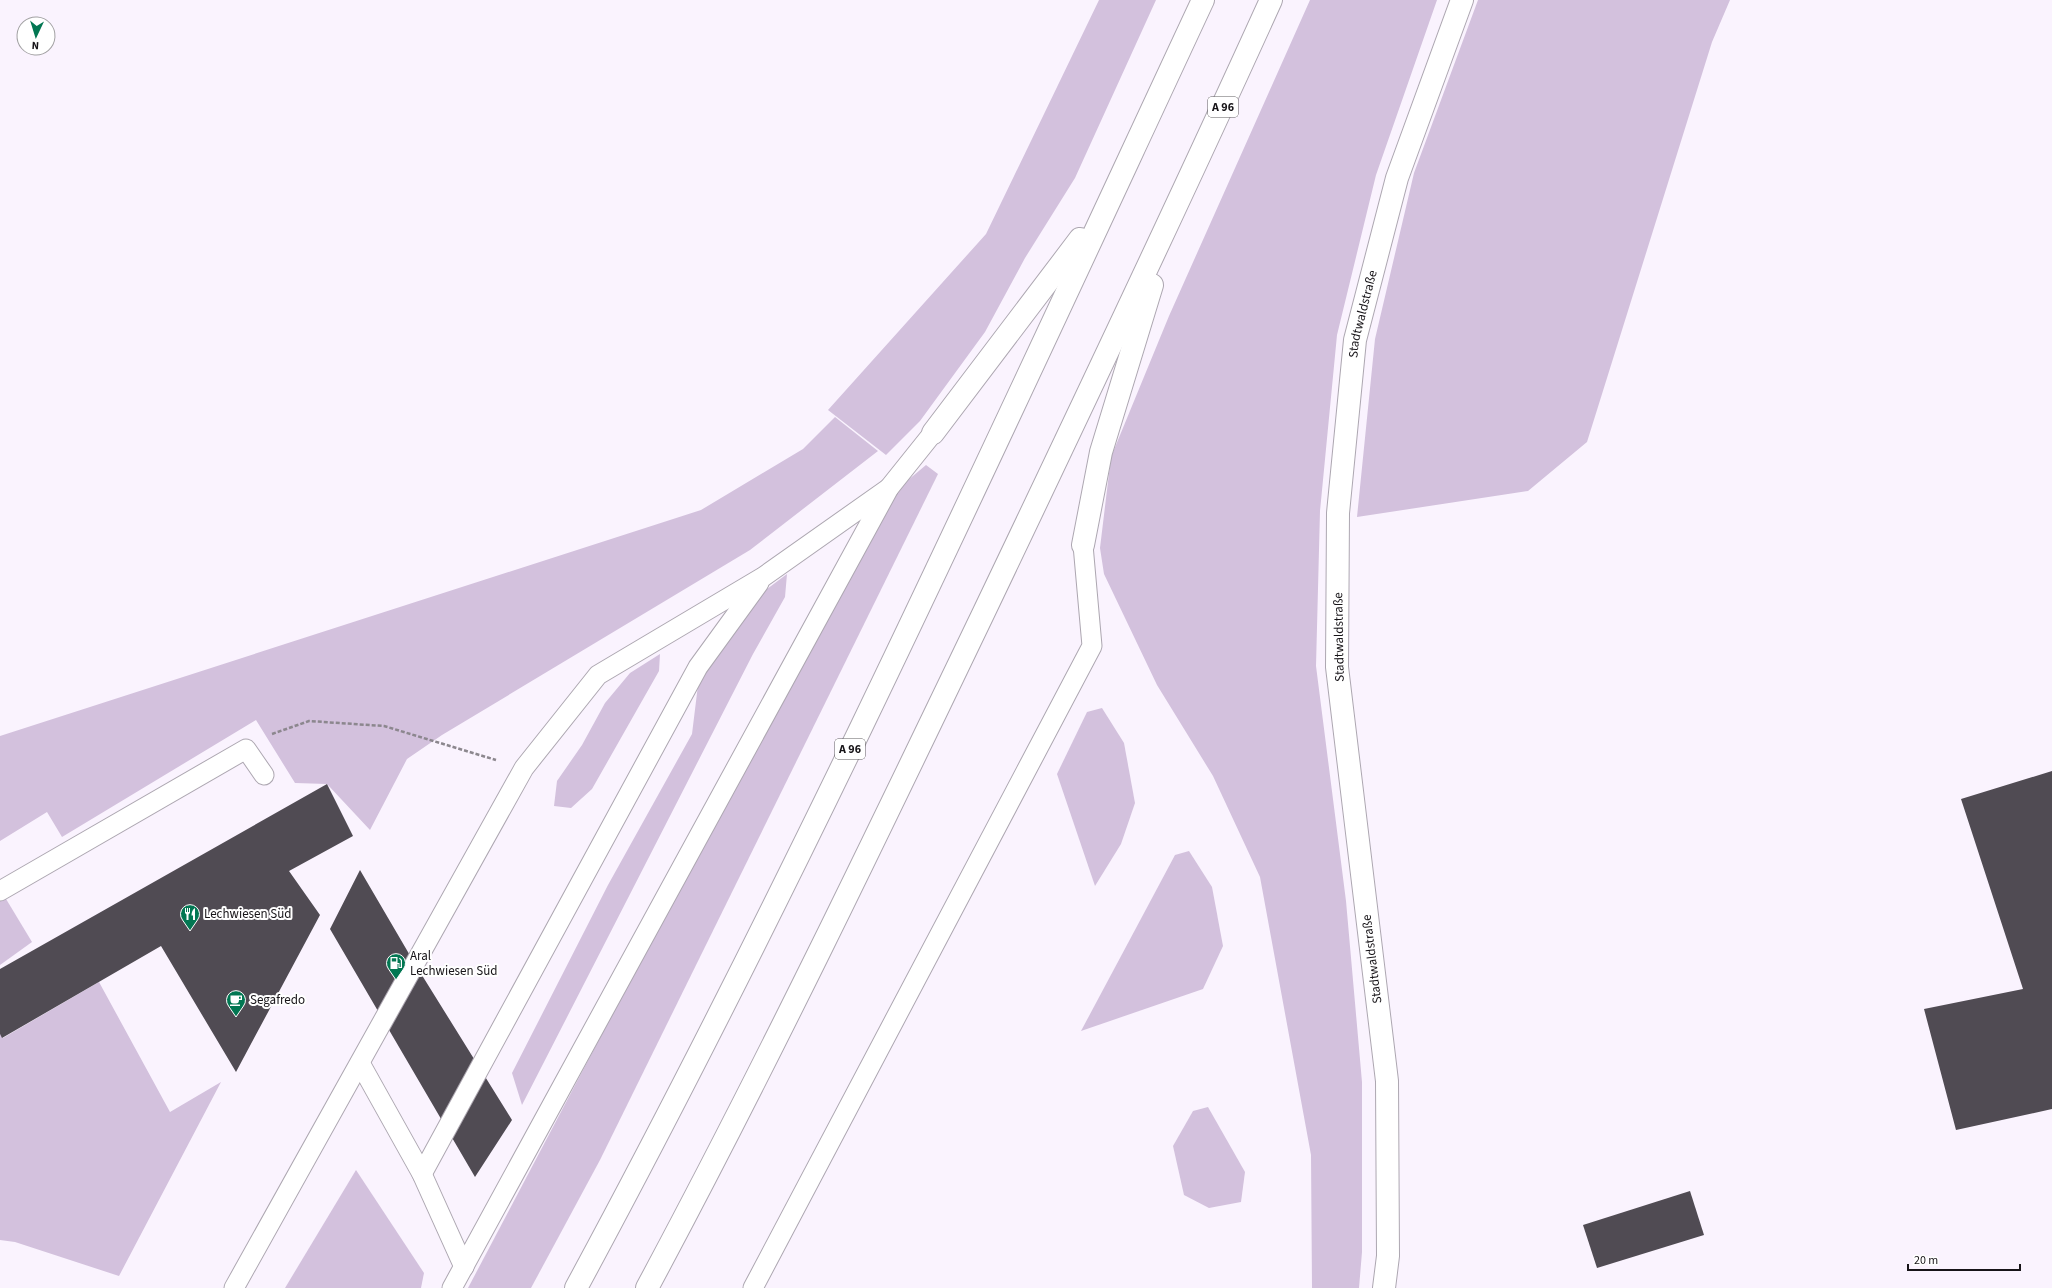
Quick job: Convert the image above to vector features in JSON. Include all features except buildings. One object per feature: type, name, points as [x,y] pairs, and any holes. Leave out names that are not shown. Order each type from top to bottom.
[{"type":"main road","name":"A 96","points":[[576,1288],[632,1184],[766,923],[1108,203],[1202,0]]},
{"type":"main road","name":"A 96","points":[[647,1288],[823,945],[1174,215],[1271,0]]},
{"type":"main road","name":"Stadtwaldstraße","points":[[1384,1288],[1388,1256],[1386,1081],[1337,667],[1338,513],[1355,340],[1397,178],[1462,0]]},
{"type":"main road","points":[[933,433],[1108,203]]},
{"type":"main road","points":[[1083,545],[1101,452],[1174,215]]},
{"type":"lane","points":[[452,1288],[889,488],[933,433]]},
{"type":"lane","points":[[234,1288],[524,768],[598,675],[763,577],[889,488]]},
{"type":"lane","points":[[753,1288],[1092,646],[1083,545]]},
{"type":"lane","points":[[422,1174],[698,668],[763,577]]},
{"type":"lane","points":[[0,891],[246,749],[264,775]]},
{"type":"lane","points":[[360,1063],[422,1174],[464,1267]]},
{"type":"path","points":[[246,749],[266,736],[309,721],[376,725],[384,726],[524,768]]},
{"type":"shaded area","points":[[1099,0],[1156,0],[1075,178],[1025,258],[985,332],[920,421],[886,455],[828,410],[986,234]]},
{"type":"shaded area","points":[[1310,0],[1437,0],[1376,175],[1337,335],[1320,511],[1316,666],[1346,901],[1362,1082],[1362,1252],[1359,1288],[1312,1288],[1311,1155],[1260,877],[1213,776],[1157,685],[1104,574],[1100,548],[1111,457],[1169,316]]},
{"type":"shaded area","points":[[1478,0],[1730,0],[1712,42],[1587,442],[1528,491],[1357,517],[1375,339],[1414,173]]},
{"type":"shaded area","points":[[835,417],[878,451],[750,550],[442,735],[407,759],[370,830],[327,784],[295,783],[256,720],[62,837],[47,812],[0,841],[0,736],[701,510],[803,449]]},
{"type":"shaded area","points":[[926,465],[938,474],[600,1160],[531,1288],[468,1288],[792,674],[901,486]]},
{"type":"shaded area","points":[[787,574],[785,597],[753,654],[522,1105],[512,1073],[608,885],[692,734],[698,685],[751,601]]},
{"type":"shaded area","points":[[660,654],[659,671],[592,789],[571,808],[554,806],[557,781],[582,745],[605,703],[630,673]]},
{"type":"shaded area","points":[[1102,708],[1124,743],[1135,803],[1121,844],[1095,886],[1057,774],[1087,712]]},
{"type":"shaded area","points":[[1189,851],[1212,887],[1223,946],[1203,989],[1081,1031],[1175,855]]},
{"type":"shaded area","points":[[0,889],[32,942],[0,965]]},
{"type":"shaded area","points":[[99,982],[170,1112],[221,1082],[119,1276],[15,1242],[0,1240],[0,1034],[3,1038]]},
{"type":"shaded area","points":[[1208,1107],[1245,1172],[1241,1202],[1209,1208],[1184,1195],[1173,1146],[1193,1111]]},
{"type":"shaded area","points":[[356,1170],[424,1273],[421,1288],[285,1288]]},
{"type":"place","name":"Lechwiesen Süd","points":[[190,931]]},
{"type":"place","name":"Aral Lechwiesen Süd","points":[[396,980]]},
{"type":"place","name":"Segafredo","points":[[236,1017]]}]
